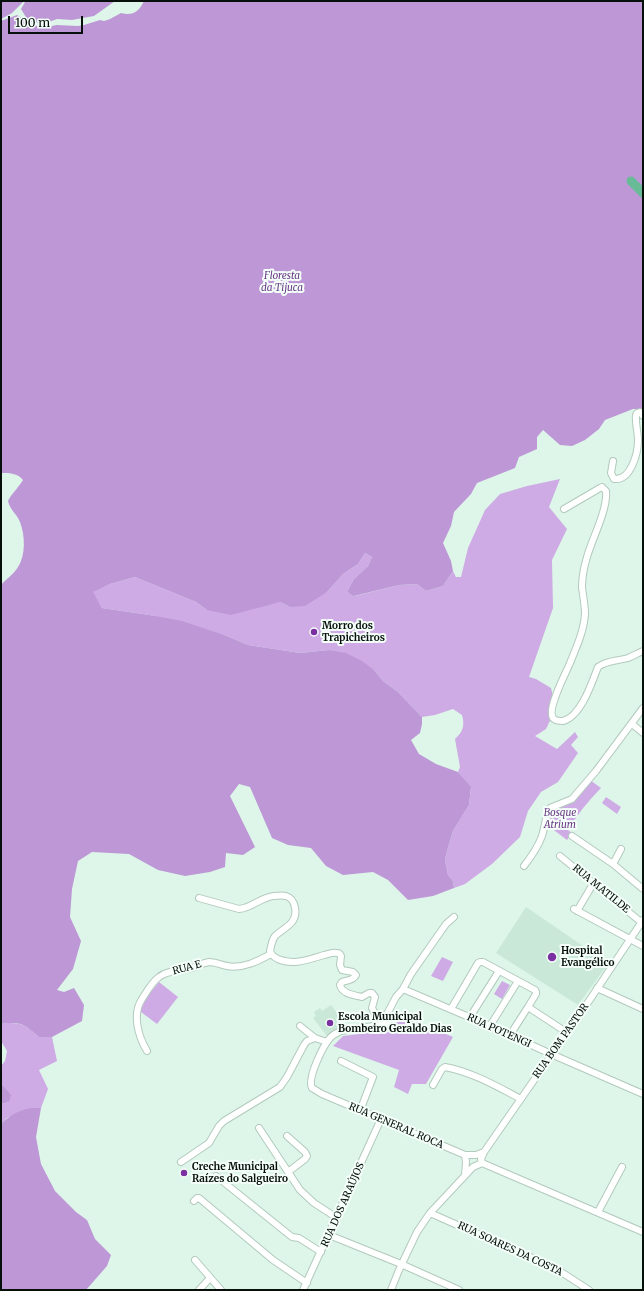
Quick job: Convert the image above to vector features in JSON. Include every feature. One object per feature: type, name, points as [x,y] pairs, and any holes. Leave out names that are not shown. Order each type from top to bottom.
[{"type":"street","points":[[613,461],[611,473],[614,479],[619,479],[629,471],[633,464],[638,440],[637,412],[640,412],[643,416]]},
{"type":"street","points":[[564,509],[600,488],[605,488],[606,496],[584,568],[582,586],[585,615],[582,632],[554,699],[552,718],[562,721],[574,713],[582,704],[598,667],[602,664],[628,658],[643,651]]},
{"type":"street","points":[[524,866],[533,854],[541,838],[546,817],[550,808],[572,799],[596,771],[643,708]]},
{"type":"street","points":[[632,724],[643,733]]},
{"type":"street","points":[[572,836],[613,864],[643,889]]},
{"type":"street","points":[[613,864],[621,850]]},
{"type":"street","name":"RUA MATILDE","points":[[560,856],[593,884],[642,921]]},
{"type":"street","points":[[593,884],[575,910],[643,946]]},
{"type":"street","points":[[200,898],[239,909],[245,908],[269,897],[286,896],[294,903],[295,916],[292,923],[276,936],[271,947],[271,954],[276,958],[289,962],[303,961],[339,953],[341,956],[340,967],[342,970],[353,972],[356,975],[354,978],[342,982],[340,986],[342,989],[347,993],[362,997],[372,993],[375,997],[372,1008],[374,1012],[379,1015],[387,1014]]},
{"type":"street","points":[[387,1014],[396,997],[403,989],[410,974],[446,924],[454,916]]},
{"type":"street","name":"RUA BOM PASTOR","points":[[482,1163],[481,1159],[484,1152],[642,921]]},
{"type":"street","name":"RUA E","points":[[147,1051],[139,1034],[137,1012],[140,1001],[152,984],[160,976],[209,962],[228,966],[245,965],[258,961],[271,954]]},
{"type":"street","points":[[451,1009],[478,963],[483,962],[535,990],[536,992],[510,1035]]},
{"type":"street","points":[[470,1017],[499,970]]},
{"type":"street","points":[[490,1026],[518,981]]},
{"type":"street","points":[[597,988],[643,1009]]},
{"type":"street","name":"RUA POTENGI","points":[[403,989],[470,1017],[643,1094]]},
{"type":"street","points":[[528,1006],[566,1033]]},
{"type":"street","points":[[300,1026],[315,1038],[327,1042],[334,1034],[341,1031],[386,1024],[390,1020],[389,1015],[387,1014]]},
{"type":"street","points":[[181,1162],[209,1143],[219,1126],[224,1121],[280,1086],[287,1078],[304,1045],[307,1041],[315,1038]]},
{"type":"street","name":"RUA GENERAL ROCA","points":[[327,1042],[321,1051],[315,1066],[310,1086],[316,1091],[465,1155]]},
{"type":"street","points":[[341,1061],[373,1076],[360,1110]]},
{"type":"street","points":[[433,1085],[442,1069],[445,1067],[458,1069],[521,1099]]},
{"type":"street","name":"RUA DOS ARAÚJOS","points":[[303,1290],[381,1119]]},
{"type":"street","points":[[259,1128],[300,1190],[307,1198],[337,1218]]},
{"type":"street","points":[[287,1136],[305,1152],[307,1156],[288,1172]]},
{"type":"street","points":[[465,1175],[465,1155],[476,1155],[484,1152]]},
{"type":"street","points":[[390,1290],[417,1232],[430,1212],[473,1167],[482,1163],[643,1232]]},
{"type":"street","points":[[598,1212],[622,1167]]},
{"type":"street","points":[[216,1176],[292,1237],[299,1238],[321,1252]]},
{"type":"street","points":[[194,1201],[198,1198],[273,1260],[307,1283]]},
{"type":"street","name":"RUA SOARES DA COSTA","points":[[430,1212],[555,1268],[589,1290]]},
{"type":"street","points":[[329,1235],[401,1264],[459,1290]]},
{"type":"street","points":[[195,1260],[221,1290]]},
{"type":"street","points":[[199,1290],[210,1278]]},
{"type":"shaded area","name":"Hospital Evangélico","points":[[526,907],[589,950],[610,961],[578,1005],[496,953]]},
{"type":"shaded area","name":"Escola Municipal Bombeiro Geraldo Dias","points":[[331,1005],[347,1027],[339,1028],[327,1036],[313,1018],[316,1016],[314,1012],[320,1008],[322,1011]]},
{"type":"green space","points":[[1,1],[24,1],[12,13],[1,19]]},
{"type":"green space","points":[[27,1],[115,1],[94,16],[72,20],[57,19],[46,23],[31,22],[27,19],[21,9]]},
{"type":"green space","name":"Floresta da Tijuca","points":[[144,1],[643,1],[643,409],[633,409],[605,420],[599,429],[585,440],[572,446],[560,445],[543,430],[537,437],[537,449],[519,457],[515,468],[477,483],[471,494],[454,512],[451,526],[443,543],[451,561],[453,571],[443,586],[426,591],[417,584],[399,585],[354,596],[347,592],[354,579],[368,566],[372,557],[365,553],[358,564],[343,574],[327,592],[305,606],[290,607],[280,602],[231,615],[207,610],[196,602],[135,577],[110,584],[93,592],[102,608],[182,621],[227,636],[248,645],[300,653],[329,650],[346,653],[362,661],[374,670],[383,681],[398,692],[422,717],[420,733],[411,740],[419,754],[436,764],[458,772],[471,787],[469,805],[453,831],[445,860],[448,875],[453,881],[454,888],[433,896],[408,900],[388,880],[373,872],[343,875],[326,866],[311,848],[288,845],[272,838],[250,787],[239,784],[230,796],[255,847],[243,855],[226,853],[225,867],[210,872],[185,876],[158,870],[129,854],[92,852],[78,861],[72,889],[70,917],[81,941],[73,969],[57,990],[64,992],[74,988],[84,1005],[82,1021],[52,1037],[39,1037],[22,1024],[1,1024],[1,585],[14,572],[21,562],[24,545],[20,522],[10,507],[8,501],[23,480],[10,473],[1,473],[1,21],[17,15],[37,26],[78,26],[100,20],[104,21],[121,13],[129,14],[135,12],[140,8]]},
{"type":"green space","points":[[560,479],[549,507],[567,529],[552,560],[553,608],[529,677],[536,679],[551,688],[556,708],[546,729],[535,736],[557,749],[575,732],[578,737],[571,745],[578,753],[558,782],[541,792],[528,811],[520,837],[492,864],[465,884],[454,888],[453,881],[448,875],[445,860],[453,831],[469,805],[471,788],[458,772],[460,767],[455,739],[463,728],[462,715],[453,709],[435,715],[422,717],[398,692],[383,681],[374,670],[329,650],[300,653],[248,645],[227,636],[156,616],[102,608],[92,592],[110,584],[135,577],[196,602],[207,610],[280,602],[290,607],[327,592],[343,574],[358,564],[365,553],[372,557],[368,566],[354,579],[347,592],[355,596],[399,585],[417,584],[426,591],[443,586],[453,571],[456,577],[461,577],[468,548],[485,510],[500,494],[527,486]]},
{"type":"green space","name":"Bosque Atrium","points":[[590,780],[601,788],[571,824],[568,830],[572,833],[567,840],[546,824],[550,809],[570,802]]},
{"type":"green space","points":[[606,797],[621,807],[617,814],[602,803]]},
{"type":"green space","points":[[442,957],[453,962],[443,981],[431,976]]},
{"type":"green space","points":[[502,981],[510,985],[502,999],[494,994]]},
{"type":"green space","points":[[159,982],[178,997],[157,1024],[137,1009]]},
{"type":"green space","points":[[394,1012],[453,1037],[426,1084],[412,1084],[408,1094],[394,1087],[399,1070],[333,1046],[343,1036],[398,1029]]},
{"type":"green space","points":[[8,1023],[25,1026],[39,1037],[52,1037],[57,1061],[39,1070],[48,1089],[41,1108],[30,1108],[7,1118],[1,1124],[1,1104],[9,1102],[3,1086],[1,1086],[1,1066],[5,1061],[7,1051],[1,1041],[1,1024]]},
{"type":"green space","points":[[1,1086],[3,1086],[11,1095],[9,1102],[1,1104]]},
{"type":"green space","points":[[30,1108],[41,1108],[36,1137],[41,1164],[55,1191],[76,1212],[87,1220],[95,1239],[111,1255],[107,1266],[86,1290],[1,1290],[1,1124],[14,1114]]},
{"type":"waterway","points":[[631,181],[643,193]]},
{"type":"place","name":"Morro dos Trapicheiros","points":[[314,632]]},
{"type":"place","name":"Hospital Evangélico","points":[[552,957]]},
{"type":"place","name":"Escola Municipal Bombeiro Geraldo Dias","points":[[330,1023]]},
{"type":"place","name":"Creche Municipal Raízes do Salgueiro","points":[[184,1173]]}]
